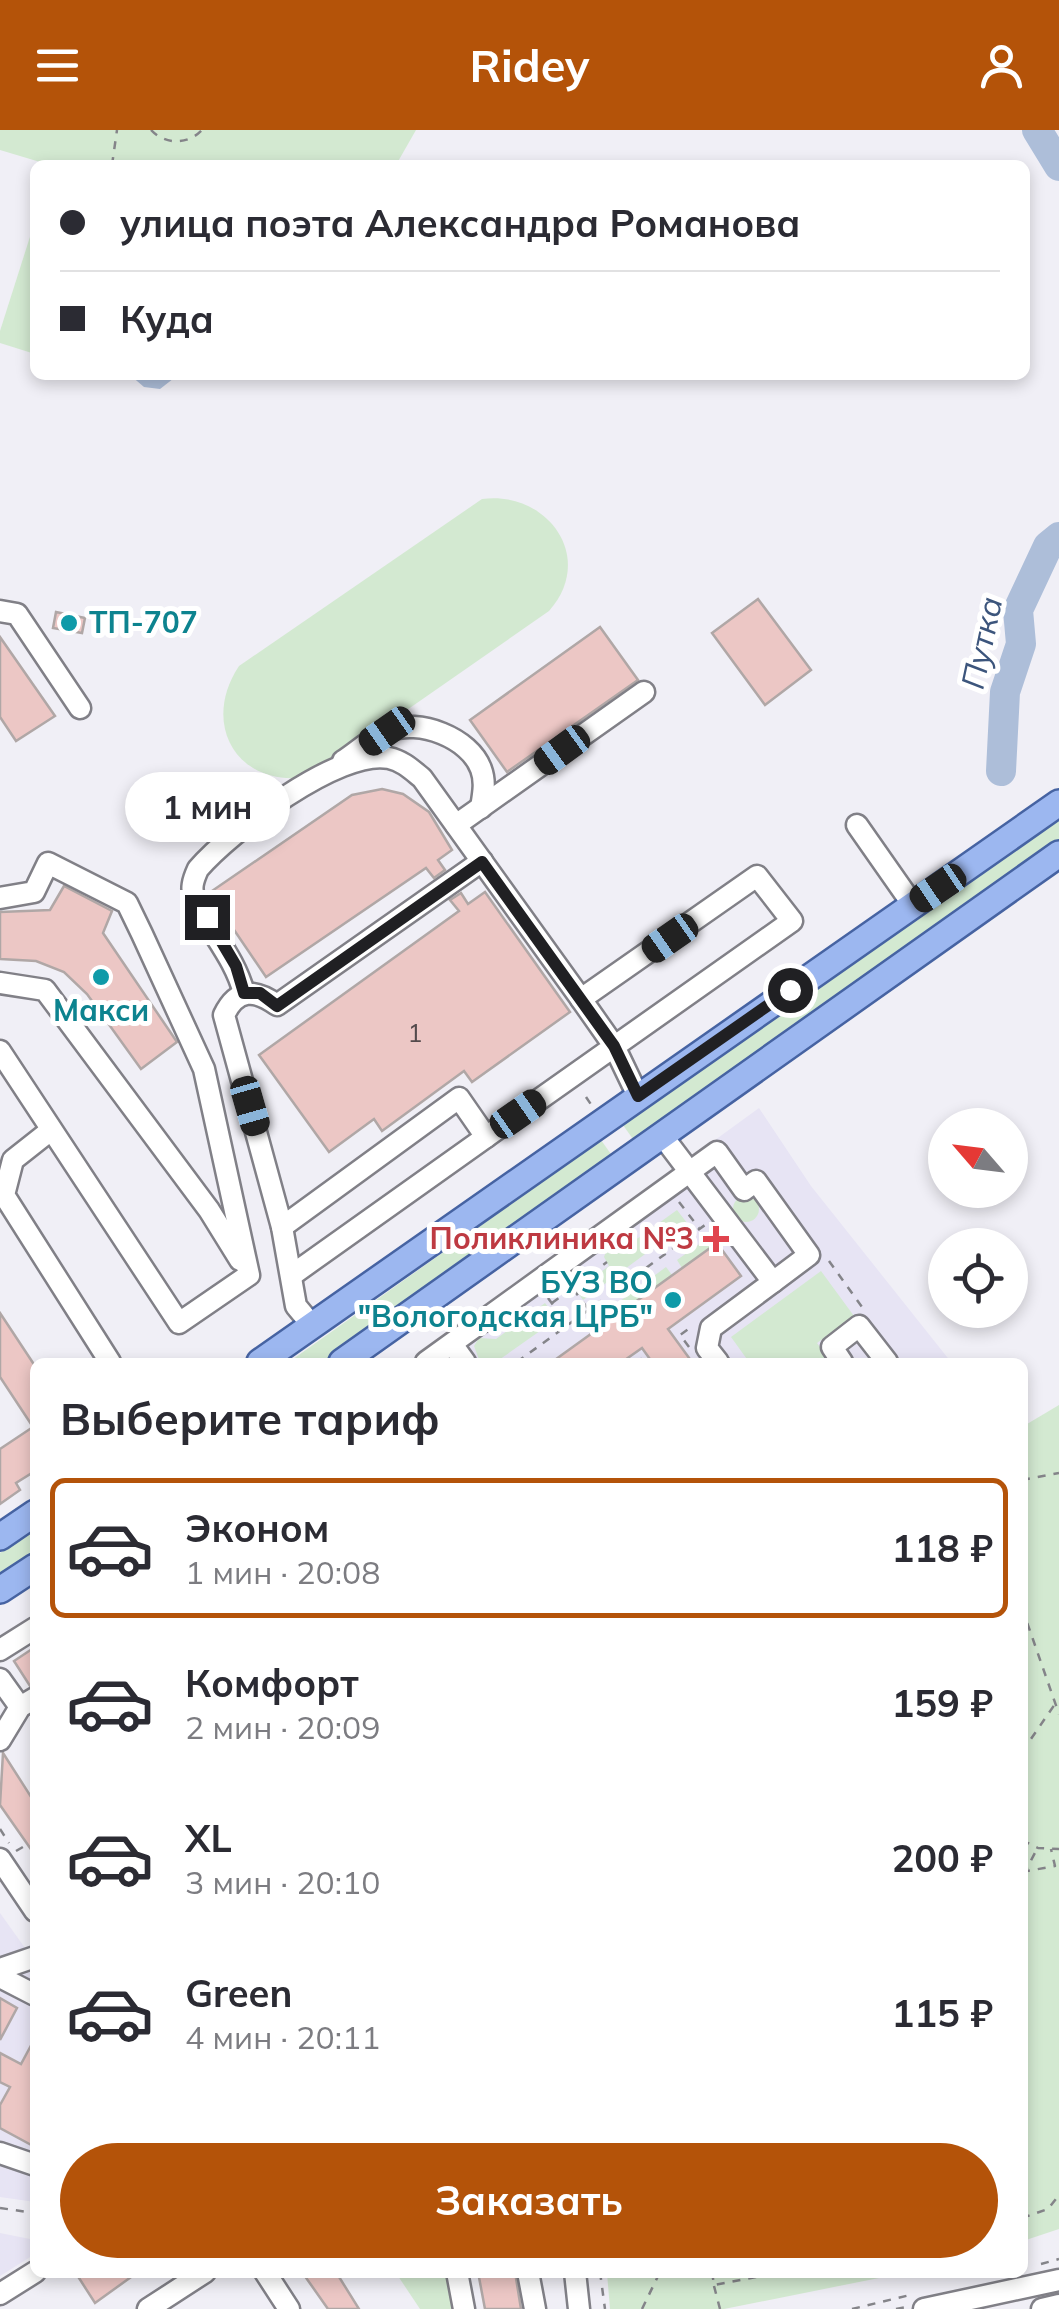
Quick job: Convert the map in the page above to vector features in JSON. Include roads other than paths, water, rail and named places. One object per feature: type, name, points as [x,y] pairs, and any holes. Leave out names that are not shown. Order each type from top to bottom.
[{"type":"main road","points":[[265,1358],[1059,803]]},
{"type":"main road","points":[[370,1355],[661,1134],[1059,854]]},
{"type":"main road","points":[[0,1537],[30,1517]]},
{"type":"main road","points":[[0,1590],[30,1570]]},
{"type":"street","points":[[0,611],[17,614],[80,708]]},
{"type":"street","points":[[456,826],[644,692]]},
{"type":"street","points":[[244,993],[236,966],[194,898],[192,883],[210,856],[387,731],[401,728],[434,732],[458,742],[476,760],[484,784],[481,808]]},
{"type":"street","points":[[338,765],[386,757],[406,764],[422,778],[614,1046],[638,1096]]},
{"type":"street","points":[[857,825],[913,905]]},
{"type":"street","points":[[311,1324],[296,1306],[282,1227],[224,1016],[231,1001],[244,993],[260,993],[277,1006],[482,862]]},
{"type":"street","points":[[0,898],[34,892],[48,863],[127,904],[204,1070],[249,1274]]},
{"type":"street","points":[[292,1275],[792,922],[758,876],[581,999]]},
{"type":"street","points":[[0,984],[45,990],[210,1210],[249,1274]]},
{"type":"street","points":[[0,1051],[178,1323],[249,1274]]},
{"type":"street","points":[[282,1227],[459,1098],[486,1137]]},
{"type":"street","points":[[51,1130],[13,1160],[4,1195],[107,1358]]},
{"type":"street","points":[[661,1134],[773,1282]]},
{"type":"street","points":[[432,1358],[717,1152],[744,1190],[756,1181],[809,1255],[711,1328],[707,1348],[715,1358]]},
{"type":"street","points":[[839,1358],[832,1347],[859,1326],[884,1358]]},
{"type":"street","points":[[452,1344],[462,1358]]},
{"type":"street","points":[[0,1650],[30,1631]]},
{"type":"street","points":[[0,1678],[30,1700]]},
{"type":"street","points":[[0,1740],[30,1702]]},
{"type":"street","points":[[8,1855],[30,1901]]},
{"type":"street","points":[[0,1973],[30,1959]]},
{"type":"street","points":[[0,1973],[30,1992]]},
{"type":"street","points":[[0,2153],[30,2163]]},
{"type":"street","points":[[0,2294],[30,2275]]},
{"type":"street","points":[[148,2309],[197,2278]]},
{"type":"street","points":[[268,2278],[284,2307]]},
{"type":"street","points":[[458,2278],[464,2309]]},
{"type":"street","points":[[529,2278],[535,2309]]},
{"type":"street","points":[[576,2278],[580,2309]]},
{"type":"street","points":[[924,2309],[1059,2280]]},
{"type":"street","points":[[1042,2309],[1059,2305]]},
{"type":"water","points":[[136,380],[172,380],[160,389],[144,387]]},
{"type":"waterway","points":[[1037,130],[1059,166]]},
{"type":"waterway","name":"Путка","points":[[1001,771],[1005,692],[1021,644],[1018,610],[1048,546],[1059,537]]},
{"type":"place","name":"ТП-707","points":[[69,623]]},
{"type":"place","name":"Макси","points":[[101,977]]},
{"type":"place","name":"Поликлиника №3","points":[[716,1239]]},
{"type":"place","name":"БУЗ ВО \"Вологодская ЦРБ\"","points":[[673,1300]]}]
